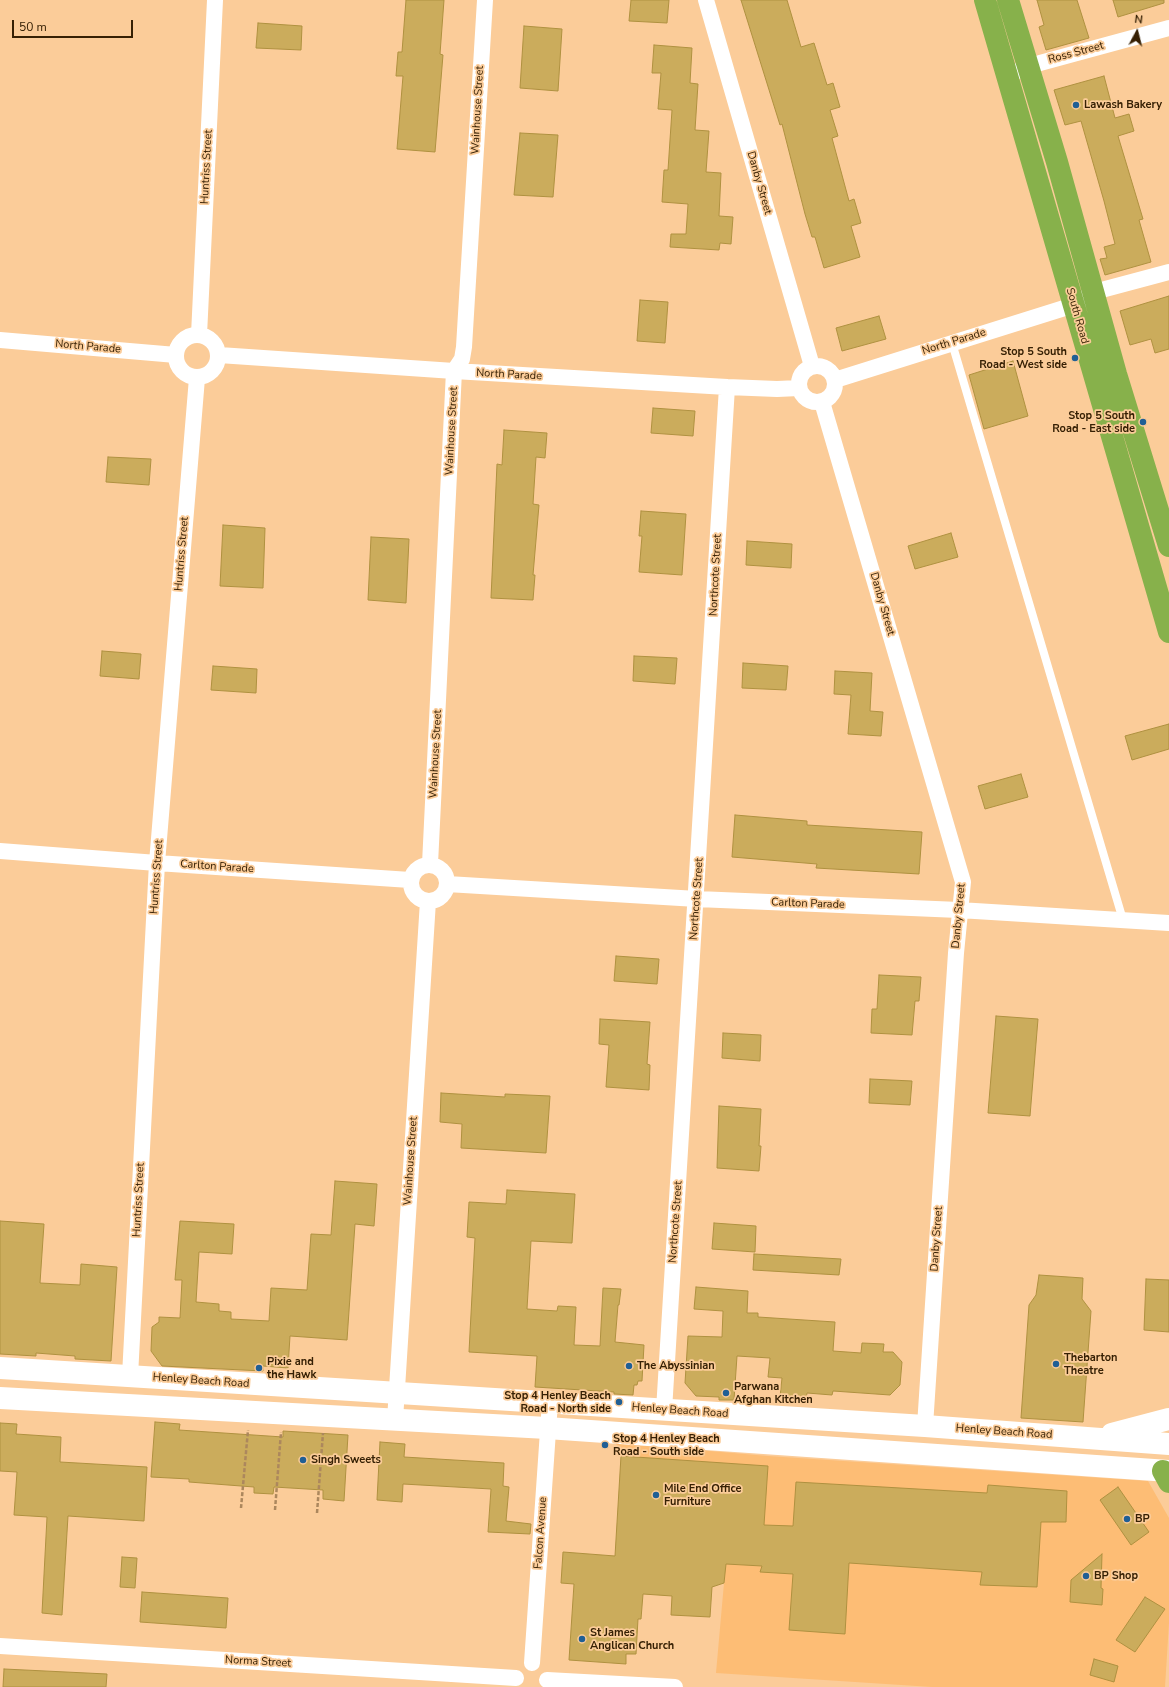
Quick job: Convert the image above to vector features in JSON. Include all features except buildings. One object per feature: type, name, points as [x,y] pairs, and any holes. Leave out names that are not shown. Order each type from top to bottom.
[{"type":"highway","name":"South Road","points":[[985,0],[1169,632]]},
{"type":"highway","name":"South Road","points":[[1008,0],[1057,162],[1116,374],[1164,512],[1169,546]]},
{"type":"main road","name":"Henley Beach Road","points":[[0,1368],[925,1426],[1169,1444]]},
{"type":"main road","points":[[0,1398],[547,1428],[1167,1475]]},
{"type":"main road","points":[[1095,1439],[1169,1419]]},
{"type":"street","name":"Huntriss Street","points":[[199,335],[215,0]]},
{"type":"street","name":"Wainhouse Street","points":[[430,864],[454,372],[462,359],[464,347],[485,0]]},
{"type":"street","name":"Danby Street","points":[[706,0],[812,366]]},
{"type":"street","name":"Ross Street","points":[[1007,75],[1028,67],[1169,28]]},
{"type":"street","name":"North Parade","points":[[835,380],[1074,305],[1094,292],[1169,272]]},
{"type":"street","points":[[199,335],[207,337],[216,345],[219,355],[217,366],[208,375],[196,378],[185,374],[178,364],[176,355],[178,347],[186,338],[199,335]]},
{"type":"street","name":"North Parade","points":[[0,340],[176,355]]},
{"type":"street","name":"North Parade","points":[[219,355],[454,372],[728,388],[799,388]]},
{"type":"street","points":[[812,366],[824,367],[833,374],[835,380],[835,389],[833,393],[822,402],[809,401],[803,396],[799,388],[800,377],[803,372],[812,366]]},
{"type":"street","name":"Huntriss Street","points":[[130,1376],[157,863],[196,378]]},
{"type":"street","name":"Northcote Street","points":[[664,1410],[728,388]]},
{"type":"street","name":"Danby Street","points":[[822,402],[963,882],[959,910],[925,1426]]},
{"type":"street","points":[[1136,517],[1164,512]]},
{"type":"street","name":"Carlton Parade","points":[[0,851],[410,880]]},
{"type":"street","points":[[430,864],[439,867],[446,875],[447,884],[444,893],[437,899],[428,901],[418,898],[412,890],[410,880],[414,871],[421,866],[430,864]]},
{"type":"street","name":"Carlton Parade","points":[[447,884],[697,899],[959,910],[1169,923]]},
{"type":"street","name":"Wainhouse Street","points":[[394,1420],[428,901]]},
{"type":"street","name":"Falcon Avenue","points":[[532,1663],[547,1428],[550,1402]]},
{"type":"street","name":"Norma Street","points":[[0,1646],[518,1682]]},
{"type":"street","points":[[518,1682],[517,1673],[523,1666],[532,1663],[542,1667],[545,1670],[546,1684],[675,1687]]},
{"type":"lane","points":[[952,343],[1123,920]]},
{"type":"path","points":[[242,1508],[248,1426]]},
{"type":"path","points":[[275,1510],[281,1428]]},
{"type":"path","points":[[317,1513],[323,1430]]},
{"type":"shaded area","points":[[616,1443],[768,1456],[1148,1481],[1169,1518],[1169,1623],[1165,1687],[932,1687],[716,1673],[724,1583],[712,1587],[710,1617],[671,1615],[672,1596],[645,1594],[647,1558],[615,1556],[621,1456]]},
{"type":"place","name":"Lawash Bakery","points":[[1076,105]]},
{"type":"place","name":"Stop 5 South Road - West side","points":[[1075,358]]},
{"type":"place","name":"Stop 5 South Road - East side","points":[[1143,422]]},
{"type":"place","name":"Thebarton Theatre","points":[[1056,1364]]},
{"type":"place","name":"The Abyssinian","points":[[629,1366]]},
{"type":"place","name":"Pixie and the Hawk","points":[[259,1368]]},
{"type":"place","name":"Parwana Afghan Kitchen","points":[[726,1393]]},
{"type":"place","name":"Stop 4 Henley Beach Road - North side","points":[[619,1402]]},
{"type":"place","name":"Stop 4 Henley Beach Road - South side","points":[[605,1445]]},
{"type":"place","name":"Singh Sweets","points":[[303,1460]]},
{"type":"place","name":"Mile End Office Furniture","points":[[656,1495]]},
{"type":"place","name":"BP","points":[[1127,1519]]},
{"type":"place","name":"BP Shop","points":[[1086,1576]]},
{"type":"place","name":"St James Anglican Church","points":[[582,1639]]}]
